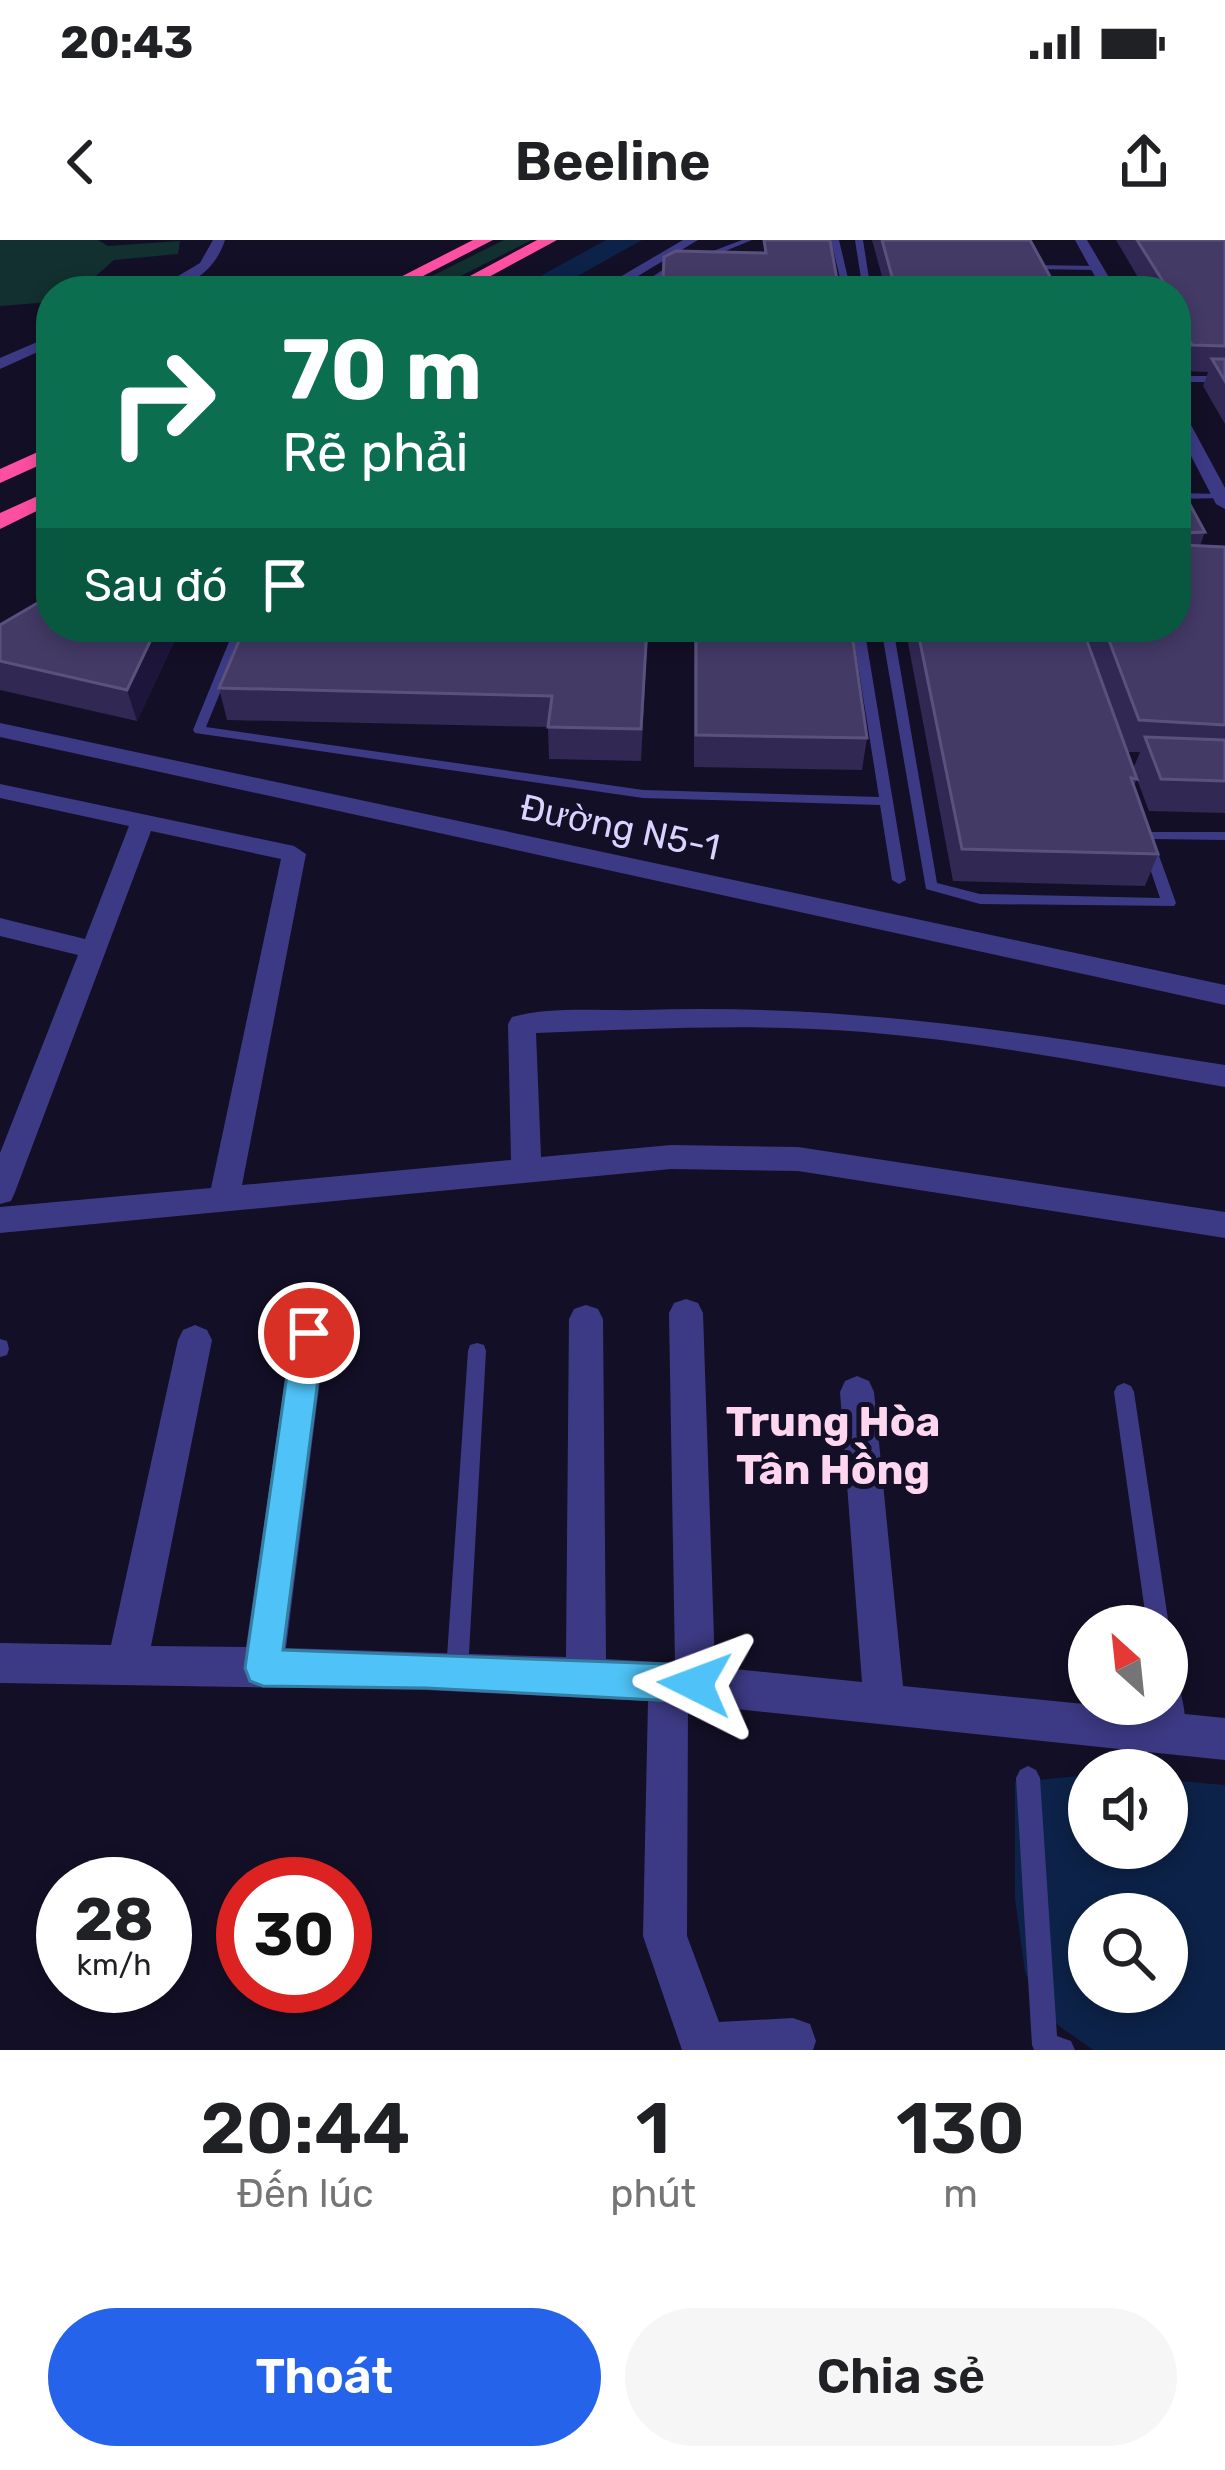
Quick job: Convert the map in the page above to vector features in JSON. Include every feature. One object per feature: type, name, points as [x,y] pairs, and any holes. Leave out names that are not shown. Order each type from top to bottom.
[{"type":"highway","points":[[411,276],[485,240]]},
{"type":"highway","points":[[479,276],[549,240]]},
{"type":"highway","points":[[0,477],[36,459]]},
{"type":"highway","points":[[0,522],[36,504]]},
{"type":"street","points":[[187,276],[214,255],[219,240]]},
{"type":"street","points":[[629,276],[692,240]]},
{"type":"street","points":[[1082,240],[1101,276]]},
{"type":"street","points":[[0,364],[36,347]]},
{"type":"street","points":[[1191,435],[1217,476],[1224,502]]},
{"type":"street","name":"Đường N5-1","points":[[0,730],[1225,995]]},
{"type":"street","points":[[0,791],[294,854],[224,1199]]},
{"type":"street","points":[[0,1192],[142,824]]},
{"type":"street","points":[[0,927],[93,950]]},
{"type":"street","points":[[526,1171],[521,1024],[716,1018],[860,1022],[1011,1039],[1225,1076]]},
{"type":"street","points":[[0,1220],[671,1157],[798,1159],[1225,1225]]},
{"type":"street","points":[[686,1313],[682,1683],[665,1936],[704,2047],[794,2041]]},
{"type":"street","points":[[586,1319],[586,1678]]},
{"type":"street","points":[[263,1668],[309,1333]]},
{"type":"street","points":[[128,1666],[195,1340]]},
{"type":"street","points":[[857,1393],[884,1703]]},
{"type":"street","points":[[0,1663],[457,1672],[682,1683],[1225,1739]]},
{"type":"lane","points":[[659,276],[748,240]]},
{"type":"lane","points":[[835,240],[843,276]]},
{"type":"lane","points":[[859,240],[865,276]]},
{"type":"lane","points":[[674,250],[706,258]]},
{"type":"lane","points":[[1028,254],[1040,276]]},
{"type":"lane","points":[[1035,267],[1097,268]]},
{"type":"lane","points":[[1191,379],[1225,380]]},
{"type":"lane","points":[[1191,498],[1224,502]]},
{"type":"lane","points":[[236,642],[199,730],[643,794],[886,801]]},
{"type":"lane","points":[[860,642],[899,880]]},
{"type":"lane","points":[[890,642],[931,886],[980,899],[1169,904],[1139,816]]},
{"type":"lane","points":[[1145,835],[1225,836]]},
{"type":"lane","points":[[457,1672],[477,1351]]},
{"type":"lane","points":[[1124,1393],[1156,1605]]},
{"type":"lane","points":[[1173,1725],[1174,1734]]},
{"type":"lane","points":[[1028,1778],[1045,2045],[1062,2050]]},
{"type":"green space","points":[[0,240],[98,240],[108,246],[180,241],[178,254],[114,260],[96,276],[36,276],[36,303],[0,306]]},
{"type":"green space","points":[[504,240],[532,240],[461,276],[432,276]]},
{"type":"water","points":[[606,240],[642,240],[578,276],[540,276]]},
{"type":"water","points":[[1068,1777],[1068,1869],[1188,1869],[1188,1782],[1225,1785],[1225,2050],[1093,2050],[1041,2013],[1025,1972],[1015,1899],[1015,1782]]},
{"type":"building","points":[[764,240],[830,240],[836,276],[663,276],[664,257],[676,251],[766,253]]},
{"type":"building","points":[[882,240],[1030,240],[1050,276],[892,276]]},
{"type":"building","points":[[1137,240],[1225,240],[1225,346],[1192,345],[1191,276],[1160,276]]},
{"type":"building","points":[[1212,359],[1225,359],[1225,381]]},
{"type":"building","points":[[1191,506],[1205,532],[1191,533]]},
{"type":"building","points":[[1191,545],[1225,547],[1225,725],[1139,720],[1110,642],[1191,642]]},
{"type":"building","points":[[36,604],[36,642],[150,642],[127,690],[0,661],[0,625]]},
{"type":"building","points":[[239,642],[646,642],[641,729],[548,727],[552,696],[219,688]]},
{"type":"building","points":[[696,642],[853,642],[867,738],[696,735]]},
{"type":"building","points":[[920,642],[1087,642],[1137,779],[1131,778],[1158,854],[962,849]]},
{"type":"building","points":[[1145,737],[1225,740],[1225,781],[1161,779]]},
{"type":"district","name":"Trung Hòa Tân Hồng","points":[[833,1446]]},
{"type":"route","points":[[309,1333],[263,1668],[426,1670],[695,1684]]}]
